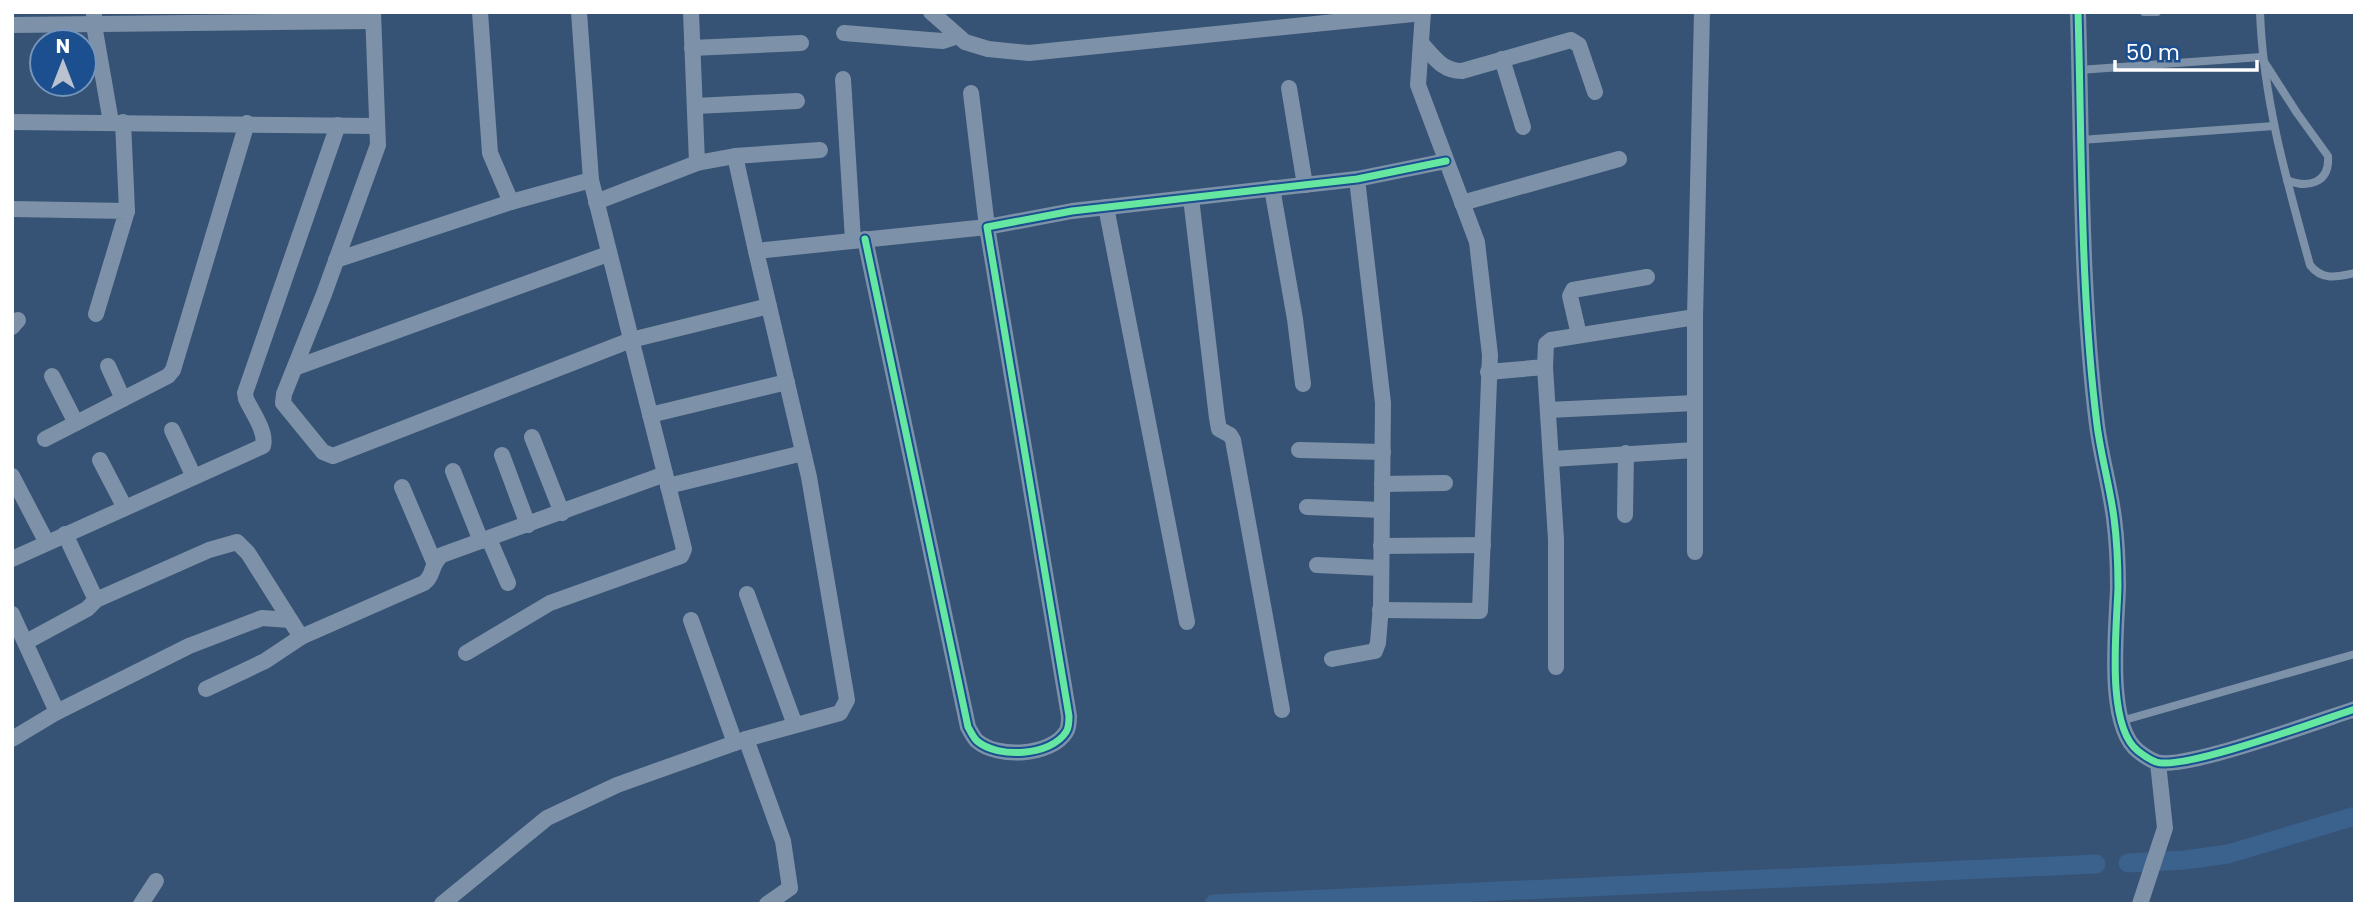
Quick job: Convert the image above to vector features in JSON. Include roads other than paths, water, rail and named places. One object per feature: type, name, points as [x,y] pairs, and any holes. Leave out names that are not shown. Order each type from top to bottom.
[{"type":"street","points":[[480,12],[491,153],[511,202]]},
{"type":"street","points":[[466,653],[550,603],[681,556],[684,549],[591,180],[579,12]]},
{"type":"street","points":[[691,12],[697,163]]},
{"type":"street","points":[[931,12],[965,43],[988,49],[1030,53],[1423,13],[1418,85],[1477,242],[1490,355],[1480,611],[1380,610]]},
{"type":"street","points":[[1695,552],[1695,317],[1702,12]]},
{"type":"street","points":[[2078,12],[2088,318],[2096,412],[2115,519],[2118,584],[2116,676],[2121,721],[2136,750],[2158,763],[2212,755],[2355,709]]},
{"type":"street","points":[[19,21],[94,18],[373,17],[378,145],[297,367],[284,394],[283,403],[323,452],[333,456],[631,340],[769,306]]},
{"type":"street","points":[[94,18],[117,122],[127,211],[96,314]]},
{"type":"street","points":[[844,33],[943,41],[958,36]]},
{"type":"street","points":[[1421,43],[1438,62],[1452,71],[1462,71],[1571,40],[1580,45],[1595,92]]},
{"type":"street","points":[[692,48],[801,43]]},
{"type":"street","points":[[1502,59],[1523,127]]},
{"type":"street","points":[[843,79],[859,239],[968,727],[972,736],[985,746],[1022,753],[1055,742],[1066,733],[1069,716],[987,228],[971,93]]},
{"type":"street","points":[[1289,88],[1306,185]]},
{"type":"street","points":[[695,106],[797,102]]},
{"type":"street","points":[[12,122],[377,126]]},
{"type":"street","points":[[45,439],[168,376],[173,370],[247,123]]},
{"type":"street","points":[[12,559],[262,446],[265,440],[245,393],[338,125]]},
{"type":"street","points":[[596,202],[697,163],[735,156],[820,150]]},
{"type":"street","points":[[442,904],[547,818],[617,785],[740,741],[840,713],[847,700],[803,453],[735,156]]},
{"type":"street","points":[[1462,203],[1619,159]]},
{"type":"street","points":[[756,251],[987,228],[1072,211],[1357,179],[1446,161]]},
{"type":"street","points":[[1332,659],[1375,651],[1380,610],[1382,388],[1365,265],[1357,179]]},
{"type":"street","points":[[336,260],[511,202],[591,180]]},
{"type":"street","points":[[1272,188],[1295,318],[1303,384]]},
{"type":"street","points":[[1191,198],[1217,418],[1219,429],[1233,440],[1282,710]]},
{"type":"street","points":[[1106,207],[1187,622]]},
{"type":"street","points":[[12,209],[127,211]]},
{"type":"street","points":[[297,367],[608,254]]},
{"type":"street","points":[[1579,335],[1570,296],[1573,290],[1647,277]]},
{"type":"street","points":[[1556,667],[1556,539],[1545,367],[1546,344],[1551,340],[1695,317]]},
{"type":"street","points":[[108,366],[123,399]]},
{"type":"street","points":[[1488,372],[1545,367]]},
{"type":"street","points":[[52,376],[76,423]]},
{"type":"street","points":[[650,415],[787,382]]},
{"type":"street","points":[[1548,410],[1695,403]]},
{"type":"street","points":[[172,430],[194,477]]},
{"type":"street","points":[[532,437],[562,513]]},
{"type":"street","points":[[1299,450],[1382,452]]},
{"type":"street","points":[[1552,459],[1695,450]]},
{"type":"street","points":[[206,689],[265,660],[301,637],[424,583],[428,580],[434,562],[442,555],[666,480],[803,453]]},
{"type":"street","points":[[1625,515],[1626,453]]},
{"type":"street","points":[[502,455],[528,525]]},
{"type":"street","points":[[100,460],[125,508]]},
{"type":"street","points":[[453,471],[508,583]]},
{"type":"street","points":[[12,476],[47,543]]},
{"type":"street","points":[[1382,484],[1445,483]]},
{"type":"street","points":[[402,488],[434,562]]},
{"type":"street","points":[[1307,507],[1382,510]]},
{"type":"street","points":[[65,534],[96,600]]},
{"type":"street","points":[[26,642],[87,609],[96,600],[209,550],[237,542],[248,553],[301,637]]},
{"type":"street","points":[[1381,546],[1483,545]]},
{"type":"street","points":[[1317,565],[1381,568]]},
{"type":"street","points":[[747,594],[794,725]]},
{"type":"street","points":[[12,614],[57,712]]},
{"type":"street","points":[[12,739],[57,712],[189,646],[262,618],[290,620]]},
{"type":"street","points":[[691,620],[783,841],[790,888],[766,904]]},
{"type":"street","points":[[2140,904],[2165,828],[2158,763]]},
{"type":"street","points":[[141,904],[156,880]]},
{"type":"lane","points":[[2144,12],[2157,12]]},
{"type":"lane","points":[[2260,12],[2261,57],[2274,126],[2310,265],[2315,272],[2323,276],[2336,277],[2355,273]]},
{"type":"lane","points":[[2079,70],[2261,57]]},
{"type":"lane","points":[[2261,57],[2328,156],[2327,171],[2319,180],[2307,185],[2287,180]]},
{"type":"lane","points":[[2081,140],[2274,126]]},
{"type":"lane","points":[[2121,721],[2355,654]]},
{"type":"waterway","points":[[2128,863],[2185,860],[2228,854],[2355,816]]},
{"type":"waterway","points":[[1214,904],[2096,864]]}]
